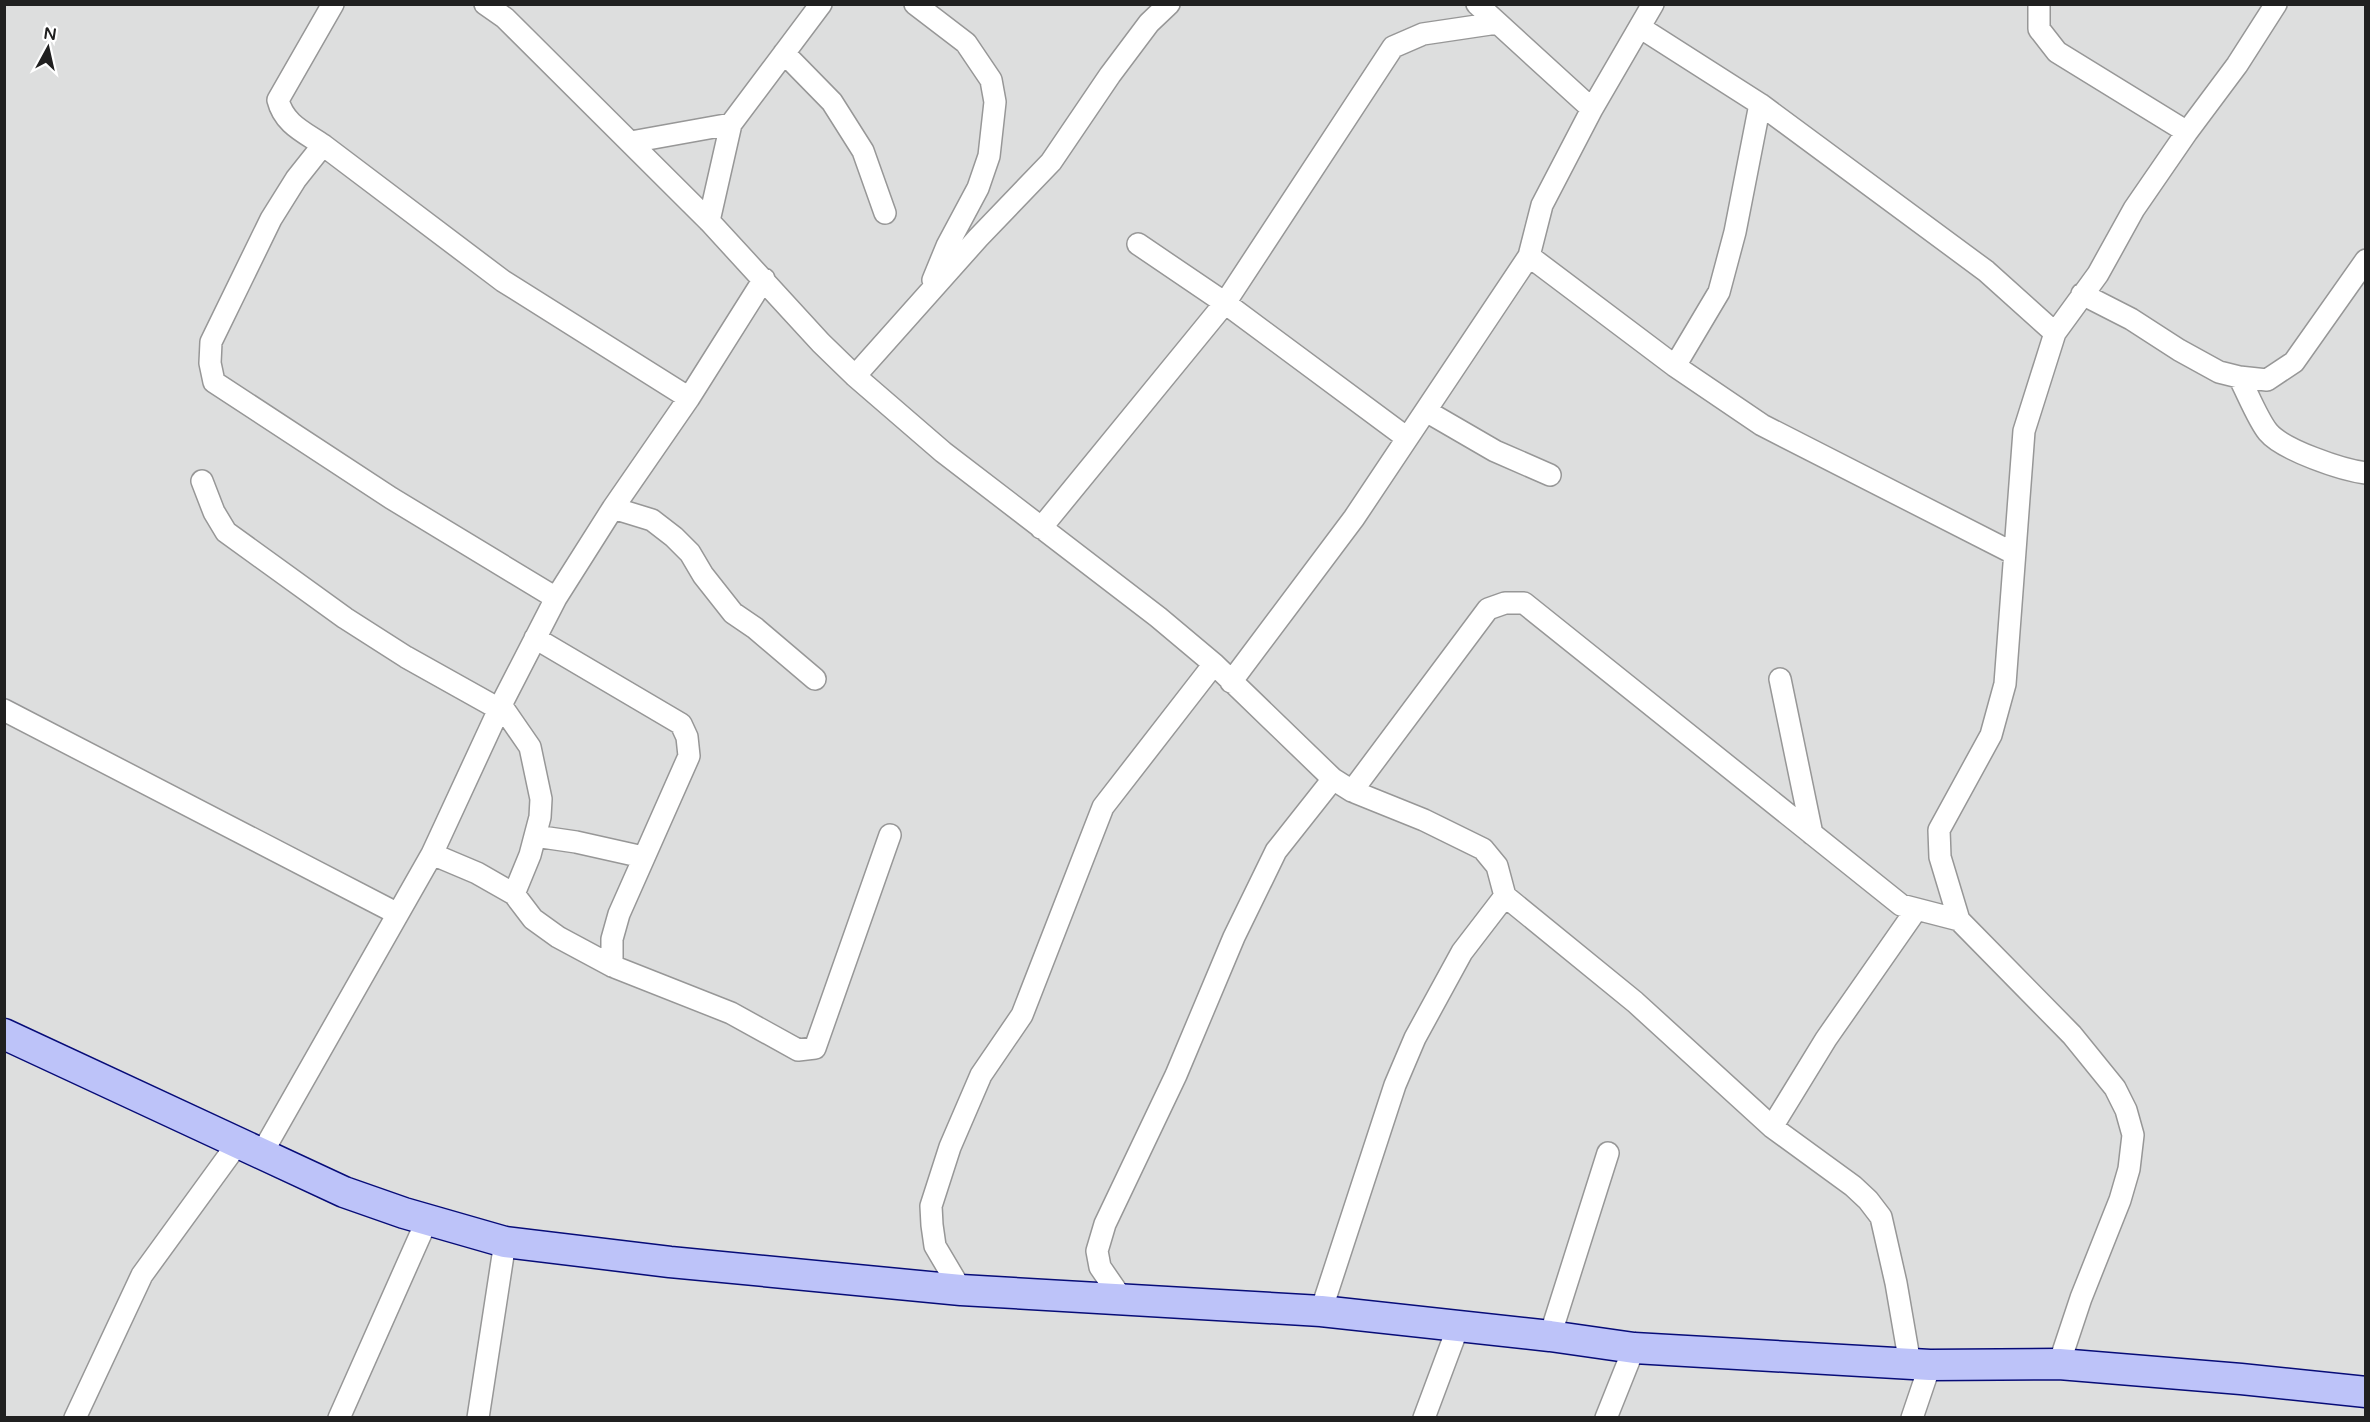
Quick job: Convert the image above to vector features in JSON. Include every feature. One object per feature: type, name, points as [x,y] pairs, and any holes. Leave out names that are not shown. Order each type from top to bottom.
[{"type":"street","points":[[333,4],[278,100],[289,122],[323,145],[503,281],[689,398]]},
{"type":"street","points":[[485,4],[505,18],[632,142],[710,221],[821,343],[855,376],[943,452],[1149,610],[1214,664],[1334,778],[1352,791],[1424,820],[1483,849],[1497,866],[1505,896],[1635,1002],[1772,1127],[1853,1186],[1881,1217],[1896,1283],[1920,1364],[1912,1418]]},
{"type":"street","points":[[710,221],[730,124],[821,4]]},
{"type":"street","points":[[915,4],[966,43],[991,80],[995,102],[989,156],[978,188],[947,246],[927,295]]},
{"type":"street","points":[[855,376],[978,238],[1051,162],[1136,40],[1149,23],[1169,4]]},
{"type":"street","points":[[1477,4],[1592,109]]},
{"type":"street","points":[[1231,682],[1354,518],[1529,256],[1542,205],[1592,109],[1653,4]]},
{"type":"street","points":[[2038,4],[2039,29],[2057,52],[2187,132]]},
{"type":"street","points":[[2059,1364],[2096,1259],[2120,1200],[2129,1169],[2133,1135],[2126,1110],[2115,1088],[2072,1035],[1959,920],[1940,857],[1939,830],[1991,735],[2005,684],[2013,553],[2024,431],[2055,333],[2098,274],[2134,209],[2237,64],[2276,4]]},
{"type":"street","points":[[1041,528],[1225,303],[1393,47],[1423,34],[1497,23]]},
{"type":"street","points":[[1641,28],[1760,104],[1986,271],[2055,333]]},
{"type":"street","points":[[784,53],[832,102],[863,151],[885,213]]},
{"type":"street","points":[[1675,366],[1719,292],[1735,232],[1760,104]]},
{"type":"street","points":[[632,142],[730,124]]},
{"type":"street","points":[[323,145],[296,179],[271,219],[211,342],[210,363],[214,382],[391,498],[556,598]]},
{"type":"street","points":[[1138,243],[1225,303],[1407,438]]},
{"type":"street","points":[[1529,256],[1675,366],[1762,425],[2013,553]]},
{"type":"street","points":[[2082,294],[2131,319],[2219,372],[2240,378],[2267,380],[2294,362],[2366,260]]},
{"type":"street","points":[[75,1418],[142,1275],[250,1148],[398,914],[432,854],[500,707],[556,598],[613,508],[689,398],[764,279]]},
{"type":"street","points":[[2240,378],[2268,432],[2301,454],[2354,472],[2366,473]]},
{"type":"street","points":[[1426,411],[1495,452],[1550,475]]},
{"type":"street","points":[[202,481],[214,512],[226,532],[353,624],[406,657],[500,707],[530,747],[541,800],[540,817],[530,855],[514,894]]},
{"type":"street","points":[[613,508],[652,520],[674,537],[690,553],[703,575],[733,613],[815,679]]},
{"type":"street","points":[[1352,791],[1488,609],[1505,603],[1524,603],[1901,905],[1959,920]]},
{"type":"street","points":[[535,638],[681,724],[687,737],[689,756],[619,914],[612,939],[612,966]]},
{"type":"street","points":[[961,1290],[935,1246],[932,1225],[931,1206],[950,1147],[981,1075],[1022,1015],[1103,807],[1214,664]]},
{"type":"street","points":[[1780,679],[1812,834]]},
{"type":"street","points":[[4,710],[398,914]]},
{"type":"street","points":[[1122,1299],[1100,1267],[1097,1251],[1105,1224],[1176,1075],[1234,938],[1276,851],[1334,778]]},
{"type":"street","points":[[432,854],[477,873],[514,894],[533,919],[558,937],[612,966],[731,1013],[798,1050],[815,1048],[890,835]]},
{"type":"street","points":[[535,836],[576,842],[643,857]]},
{"type":"street","points":[[1321,1311],[1395,1085],[1415,1038],[1462,952],[1505,896]]},
{"type":"street","points":[[1772,1127],[1831,1030],[1916,909]]},
{"type":"street","points":[[4,1034],[344,1192],[427,1220],[505,1242],[670,1262],[961,1290],[1321,1311],[1550,1336],[1634,1348],[1920,1364],[2059,1364],[2366,1392]]},
{"type":"street","points":[[1550,1336],[1608,1154]]},
{"type":"street","points":[[339,1418],[427,1220]]},
{"type":"street","points":[[478,1418],[505,1242]]},
{"type":"street","points":[[1424,1418],[1458,1327]]},
{"type":"street","points":[[1606,1418],[1634,1348]]},
{"type":"shaded area","points":[[5,5],[2365,5],[2365,1417],[5,1417]]}]
